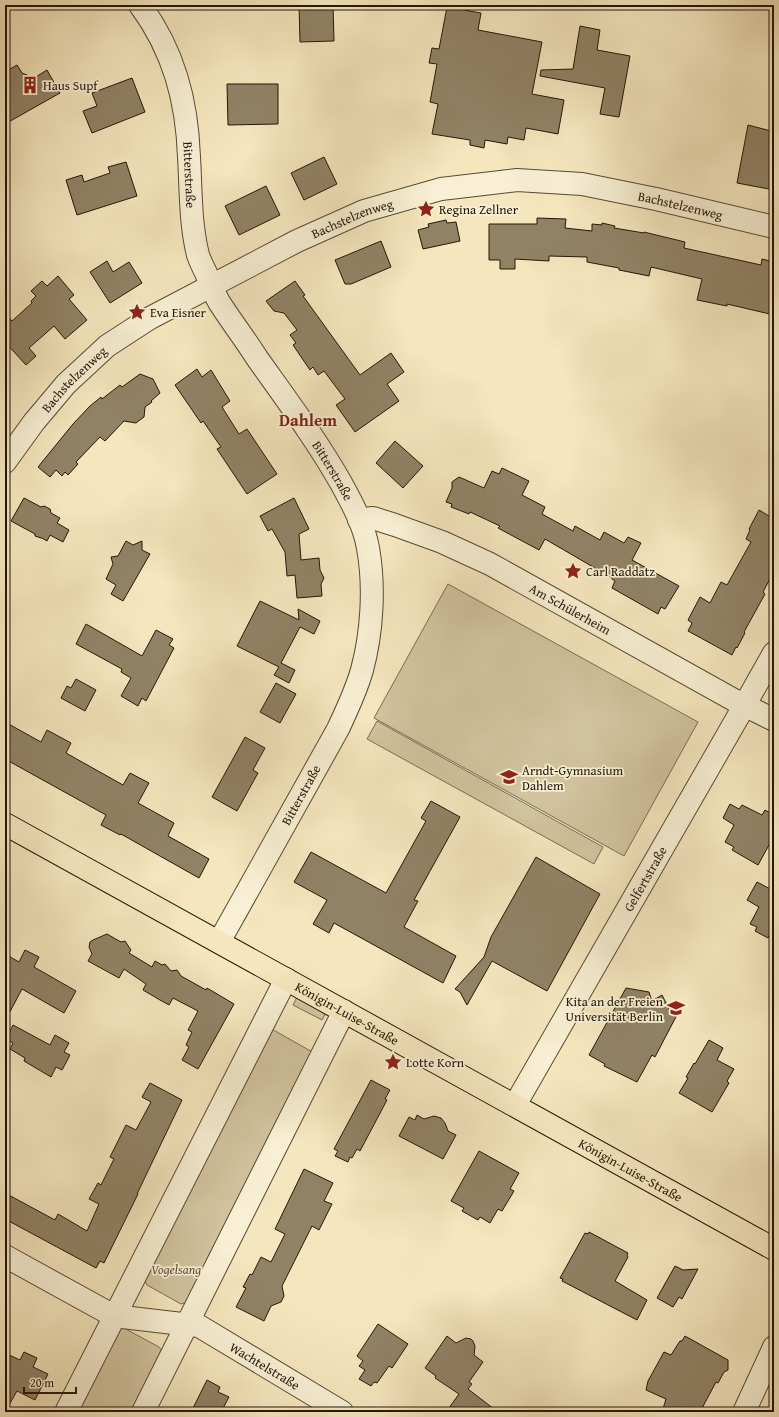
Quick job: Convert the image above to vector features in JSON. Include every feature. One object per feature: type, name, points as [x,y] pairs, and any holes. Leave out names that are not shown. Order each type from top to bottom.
[{"type":"main road","name":"Königin-Luise-Straße","points":[[5,824],[774,1249]]},
{"type":"street","name":"Bitterstraße","points":[[140,5],[159,35],[172,64],[182,92],[187,122],[190,157],[190,194],[198,256],[218,301],[328,460],[349,498],[359,520],[368,548],[371,610],[362,671],[338,729],[219,942]]},
{"type":"street","name":"Bachstelzenweg","points":[[5,462],[34,422],[66,384],[107,346],[150,318],[297,241],[364,211],[441,189],[517,180],[582,184],[656,199],[774,227]]},
{"type":"street","name":"Am Schülerheim","points":[[359,520],[373,518],[395,524],[442,542],[490,564],[745,706],[774,720]]},
{"type":"street","name":"Gelfertstraße","points":[[515,1106],[774,653]]},
{"type":"street","points":[[66,1412],[286,979]]},
{"type":"street","points":[[143,1412],[344,1011]]},
{"type":"street","points":[[5,1256],[114,1316],[187,1324]]},
{"type":"street","name":"Wachtelstraße","points":[[187,1324],[199,1326],[342,1412]]},
{"type":"street","points":[[744,1412],[774,1348]]},
{"type":"green space","points":[[448,584],[698,722],[624,856],[374,718]]},
{"type":"green space","points":[[377,721],[603,847],[594,864],[367,739]]},
{"type":"green space","points":[[297,997],[326,1013],[322,1020],[293,1005]]},
{"type":"green space","name":"Vogelsang","points":[[270,1028],[314,1053],[188,1302],[181,1304],[147,1285],[144,1279]]},
{"type":"green space","points":[[122,1327],[159,1347],[163,1352],[136,1412],[72,1412],[113,1331]]},
{"type":"building","points":[[299,5],[333,5],[334,41],[300,42]]},
{"type":"building","points":[[447,7],[481,13],[478,30],[542,42],[532,94],[564,100],[558,134],[526,128],[524,140],[508,137],[507,144],[485,140],[484,148],[470,145],[470,140],[432,134],[438,104],[430,102],[437,64],[429,63],[432,48],[439,49]]},
{"type":"building","points":[[580,26],[600,30],[597,50],[630,56],[619,117],[600,114],[605,88],[540,76],[541,70],[573,69]]},
{"type":"building","name":"Haus Supf","points":[[17,65],[22,73],[34,78],[47,70],[60,93],[5,124],[5,72]]},
{"type":"building","points":[[132,78],[145,112],[92,133],[83,111],[97,106],[92,93]]},
{"type":"building","points":[[227,84],[278,84],[278,124],[228,125]]},
{"type":"building","points":[[748,125],[771,131],[769,141],[774,142],[774,190],[737,183]]},
{"type":"building","points":[[324,157],[337,184],[304,200],[291,173]]},
{"type":"building","points":[[126,162],[137,196],[77,215],[66,180],[82,175],[84,182],[110,173],[108,167]]},
{"type":"building","points":[[266,186],[280,215],[239,235],[225,206]]},
{"type":"building","points":[[537,218],[566,219],[565,228],[592,231],[592,224],[602,225],[602,223],[615,226],[614,228],[644,232],[685,242],[684,248],[761,265],[762,259],[774,262],[774,315],[727,304],[727,306],[697,300],[702,279],[651,267],[649,276],[587,262],[587,257],[549,256],[549,261],[515,259],[515,269],[500,269],[500,260],[489,260],[489,224],[537,224]]},
{"type":"building","points":[[446,220],[447,223],[456,222],[460,241],[423,249],[418,230],[429,227],[428,224]]},
{"type":"building","points":[[381,241],[391,267],[351,284],[345,284],[335,260]]},
{"type":"building","points":[[107,261],[113,272],[129,262],[142,283],[110,303],[90,272]]},
{"type":"building","points":[[58,276],[74,295],[69,299],[87,320],[65,339],[54,326],[29,348],[36,356],[26,365],[5,342],[5,313],[12,321],[32,303],[31,301],[36,296],[31,291],[42,281],[47,286]]},
{"type":"building","points":[[295,281],[305,295],[303,296],[360,375],[391,353],[404,372],[387,384],[399,401],[355,432],[336,405],[345,399],[324,371],[318,375],[313,367],[310,370],[293,345],[296,343],[290,335],[297,330],[284,313],[274,311],[266,301]]},
{"type":"building","points":[[197,369],[202,377],[211,370],[230,401],[222,407],[239,434],[247,429],[277,474],[247,494],[217,449],[221,447],[203,421],[201,423],[175,385]]},
{"type":"building","points":[[140,374],[153,379],[160,393],[145,407],[144,417],[136,423],[124,421],[105,441],[100,437],[76,462],[78,464],[68,475],[65,472],[62,476],[56,470],[50,477],[38,467],[73,424],[90,406],[101,397],[102,399],[120,385],[122,387]]},
{"type":"building","points":[[395,441],[423,466],[403,488],[376,463]]},
{"type":"building","points":[[502,468],[529,481],[522,495],[545,507],[542,514],[573,531],[575,526],[600,540],[604,532],[624,543],[628,537],[641,543],[632,560],[679,586],[665,609],[661,607],[658,614],[612,588],[615,581],[612,578],[545,539],[539,550],[498,528],[500,526],[470,512],[469,514],[451,507],[452,504],[446,502],[452,488],[452,482],[459,477],[484,488],[492,471],[499,474]]},
{"type":"building","points":[[24,498],[41,507],[44,506],[50,509],[51,513],[60,518],[57,523],[69,530],[63,542],[50,535],[47,541],[35,536],[35,534],[11,521]]},
{"type":"building","points":[[294,498],[309,529],[299,534],[301,560],[319,558],[320,570],[324,578],[321,584],[322,596],[297,598],[295,575],[287,576],[285,552],[272,529],[268,531],[260,516]]},
{"type":"building","points":[[759,510],[774,519],[774,571],[763,592],[765,594],[732,655],[688,631],[692,623],[688,620],[700,597],[710,603],[721,582],[727,585],[751,542],[746,539],[750,530],[749,529]]},
{"type":"building","points":[[126,541],[133,545],[142,541],[142,550],[150,554],[123,601],[111,594],[116,585],[106,579],[113,564],[111,557],[118,556]]},
{"type":"building","points":[[260,601],[299,620],[298,609],[320,621],[314,634],[300,627],[281,663],[295,670],[289,683],[274,675],[279,667],[237,646]]},
{"type":"building","points":[[86,624],[142,656],[156,630],[173,639],[169,645],[174,648],[146,701],[142,698],[138,706],[121,696],[131,678],[121,672],[122,669],[76,644]]},
{"type":"building","points":[[76,679],[96,690],[85,711],[61,698],[67,686],[71,688]]},
{"type":"building","points":[[276,683],[296,694],[280,723],[260,712]]},
{"type":"building","points":[[5,722],[41,742],[47,730],[71,743],[66,753],[123,785],[130,773],[149,783],[138,803],[174,823],[168,836],[209,859],[199,878],[121,834],[120,835],[101,825],[106,815],[5,759]]},
{"type":"building","points":[[245,737],[265,748],[253,770],[258,773],[237,811],[212,797]]},
{"type":"building","points":[[431,801],[460,817],[414,900],[418,901],[404,927],[456,956],[443,983],[334,923],[329,933],[313,924],[327,900],[294,882],[311,852],[386,893],[426,821],[421,818]]},
{"type":"building","points":[[730,804],[739,809],[742,805],[762,815],[765,810],[774,815],[774,836],[758,865],[732,850],[734,847],[725,842],[734,825],[723,818]]},
{"type":"building","points":[[536,857],[600,894],[547,991],[492,961],[467,1005],[460,992],[455,989],[484,957],[491,937]]},
{"type":"building","points":[[757,882],[774,891],[774,926],[768,938],[755,931],[757,927],[750,924],[759,907],[747,900]]},
{"type":"building","points":[[107,934],[121,942],[125,941],[131,950],[129,953],[152,967],[155,961],[162,965],[165,964],[171,971],[177,970],[181,976],[206,990],[207,988],[234,1004],[198,1069],[182,1060],[189,1047],[186,1045],[192,1032],[188,1030],[198,1011],[173,998],[169,1005],[160,1000],[143,990],[146,984],[124,969],[119,978],[88,961],[92,954],[89,947],[90,942]]},
{"type":"building","points":[[25,950],[39,957],[34,967],[76,991],[64,1013],[22,989],[5,1021],[5,954],[19,962]]},
{"type":"building","points":[[626,988],[649,992],[652,1001],[662,995],[670,1011],[679,1011],[655,1057],[652,1055],[637,1082],[604,1066],[605,1064],[589,1055]]},
{"type":"building","points":[[13,1025],[50,1045],[55,1035],[69,1043],[64,1052],[70,1055],[62,1070],[56,1067],[51,1077],[24,1061],[25,1058],[10,1049],[13,1043],[6,1039]]},
{"type":"building","points":[[709,1040],[723,1048],[717,1060],[734,1069],[727,1081],[729,1083],[712,1112],[679,1093],[688,1078],[686,1077]]},
{"type":"building","points":[[371,1080],[390,1090],[385,1099],[387,1100],[360,1151],[357,1149],[352,1158],[350,1157],[348,1162],[335,1156],[338,1151],[334,1149]]},
{"type":"building","points":[[150,1083],[182,1100],[104,1263],[100,1261],[96,1268],[5,1219],[5,1193],[55,1220],[58,1214],[87,1231],[99,1204],[89,1199],[98,1183],[101,1185],[114,1159],[110,1157],[126,1125],[136,1130],[151,1102],[142,1097]]},
{"type":"building","points":[[417,1115],[424,1119],[434,1116],[441,1118],[448,1131],[456,1135],[443,1159],[399,1136],[409,1117],[415,1120]]},
{"type":"building","points":[[479,1151],[519,1173],[510,1189],[514,1191],[502,1211],[498,1209],[490,1223],[480,1217],[478,1220],[462,1211],[464,1208],[451,1201]]},
{"type":"building","points":[[304,1169],[333,1183],[324,1201],[332,1204],[319,1230],[312,1226],[282,1286],[284,1296],[281,1302],[271,1306],[264,1321],[236,1307],[246,1288],[243,1287],[250,1274],[252,1275],[261,1257],[271,1262],[285,1234],[275,1229]]},
{"type":"building","points":[[589,1232],[628,1253],[628,1257],[615,1281],[647,1300],[637,1320],[562,1281],[563,1279],[560,1278],[585,1233],[588,1234]]},
{"type":"building","points":[[675,1266],[683,1270],[698,1269],[682,1299],[679,1297],[673,1307],[657,1298]]},
{"type":"building","points":[[378,1324],[408,1344],[392,1368],[389,1366],[377,1383],[374,1382],[371,1386],[359,1379],[365,1370],[359,1366],[363,1361],[357,1356]]},
{"type":"building","points":[[447,1336],[456,1343],[466,1338],[473,1341],[475,1346],[474,1355],[483,1362],[469,1382],[472,1384],[468,1389],[498,1412],[446,1412],[459,1394],[435,1378],[436,1376],[425,1368]]},
{"type":"building","points":[[685,1336],[728,1360],[728,1370],[724,1372],[718,1383],[716,1382],[700,1412],[662,1412],[666,1399],[646,1390],[648,1381],[664,1352],[671,1355]]},
{"type":"building","points":[[24,1352],[37,1358],[33,1367],[48,1374],[35,1400],[17,1391],[5,1412],[5,1353],[20,1360]]},
{"type":"building","points":[[207,1380],[220,1387],[218,1392],[229,1397],[221,1412],[191,1412]]},
{"type":"place","name":"Haus Supf","points":[[30,85]]},
{"type":"place","name":"Regina Zellner","points":[[426,209]]},
{"type":"place","name":"Eva Eisner","points":[[137,312]]},
{"type":"place","name":"Carl Raddatz","points":[[573,571]]},
{"type":"place","name":"Arndt-Gymnasium Dahlem","points":[[509,777]]},
{"type":"place","name":"Kita an der Freien Universität Berlin","points":[[676,1008]]},
{"type":"place","name":"Lotte Korn","points":[[393,1062]]},
{"type":"district","name":"Dahlem","points":[[308,419]]}]
